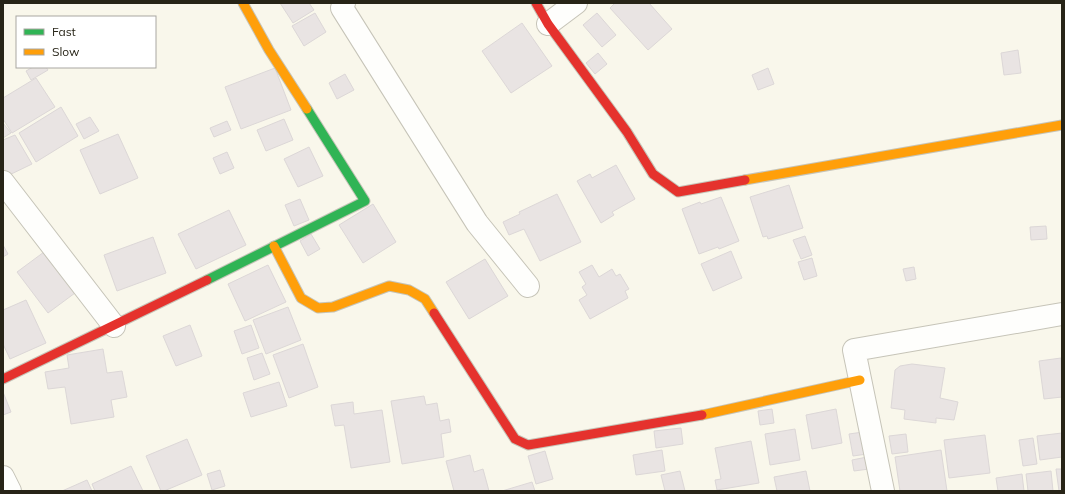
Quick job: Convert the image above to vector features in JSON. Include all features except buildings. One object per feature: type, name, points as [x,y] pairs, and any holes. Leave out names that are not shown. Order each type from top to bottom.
[{"type":"street","points":[[3,379],[114,326],[365,201],[269,50],[243,3]]},
{"type":"street","points":[[344,3],[342,8],[477,223],[528,286]]},
{"type":"street","points":[[536,3],[548,24],[627,132],[653,174],[678,192],[1062,125]]},
{"type":"street","points":[[548,24],[576,3]]},
{"type":"street","points":[[3,182],[114,326]]},
{"type":"street","points":[[274,246],[301,298],[318,308],[333,307],[389,286],[409,290],[425,299],[515,439],[528,444],[697,416],[860,380]]},
{"type":"street","points":[[883,491],[854,350],[1062,314]]},
{"type":"street","points":[[3,477],[10,491]]},
{"type":"traffic: fast","points":[[207,280],[365,201],[307,109]]},
{"type":"traffic: slow","points":[[243,3],[269,50],[307,109]]},
{"type":"traffic: slow","points":[[745,180],[1062,125]]},
{"type":"traffic: slow","points":[[274,246],[301,298],[318,308],[333,307],[389,286],[409,290],[425,299],[434,313]]},
{"type":"traffic: slow","points":[[702,415],[860,380]]},
{"type":"traffic: jam","points":[[536,3],[548,24],[627,132],[653,174],[678,192],[745,180]]},
{"type":"traffic: jam","points":[[3,379],[207,280]]},
{"type":"traffic: jam","points":[[434,313],[515,439],[528,445],[702,415]]}]
